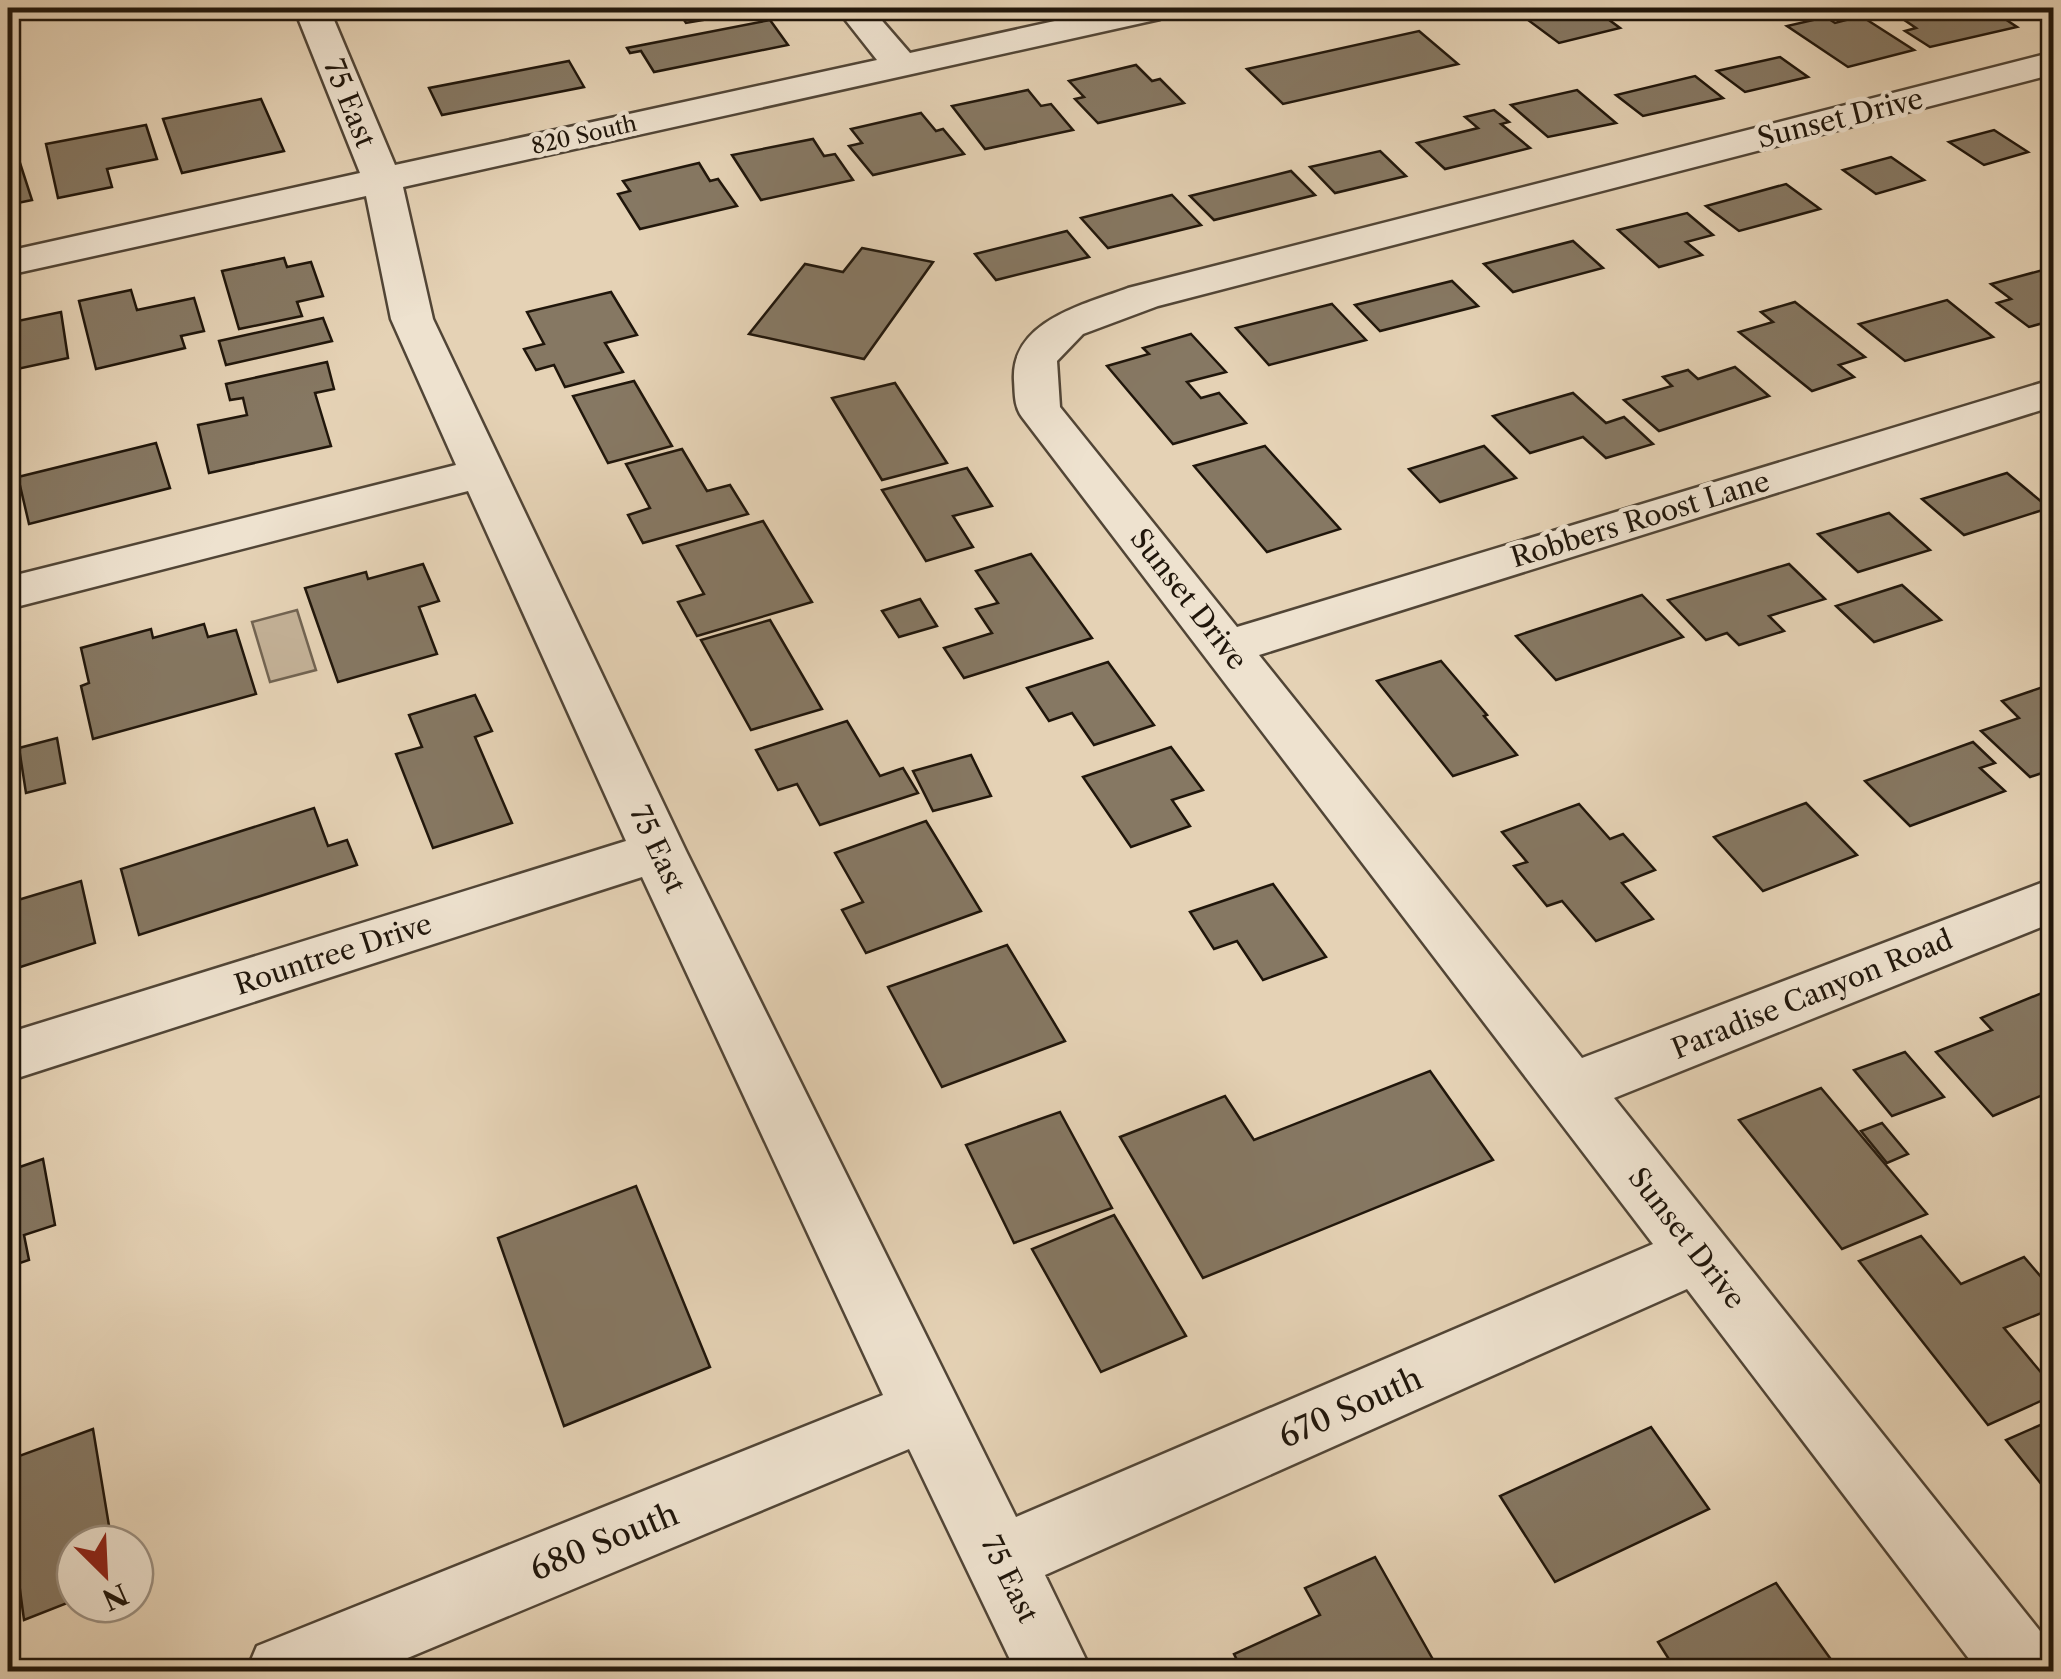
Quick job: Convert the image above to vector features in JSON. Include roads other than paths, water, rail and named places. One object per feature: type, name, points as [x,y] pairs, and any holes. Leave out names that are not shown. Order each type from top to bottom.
[{"type":"street","name":"75 East","points":[[311,8],[382,180],[412,318],[658,851],[1055,1672]]},
{"type":"street","points":[[853,8],[899,64]]},
{"type":"street","name":"820 South","points":[[8,262],[1160,8]]},
{"type":"street","name":"Sunset Drive","points":[[2026,1672],[1038,408],[1035,358],[1068,326],[1143,298],[2054,63]]},
{"type":"street","name":"Robbers Roost Lane","points":[[1227,647],[2054,392]]},
{"type":"street","points":[[8,593],[485,472]]},
{"type":"street","name":"Rountree Drive","points":[[8,1057],[658,851]]},
{"type":"street","name":"Paradise Canyon Road","points":[[1570,1089],[2054,898]]},
{"type":"street","name":"670 South","points":[[1001,1559],[1699,1254]]},
{"type":"street","name":"680 South","points":[[283,1672],[925,1410]]}]
